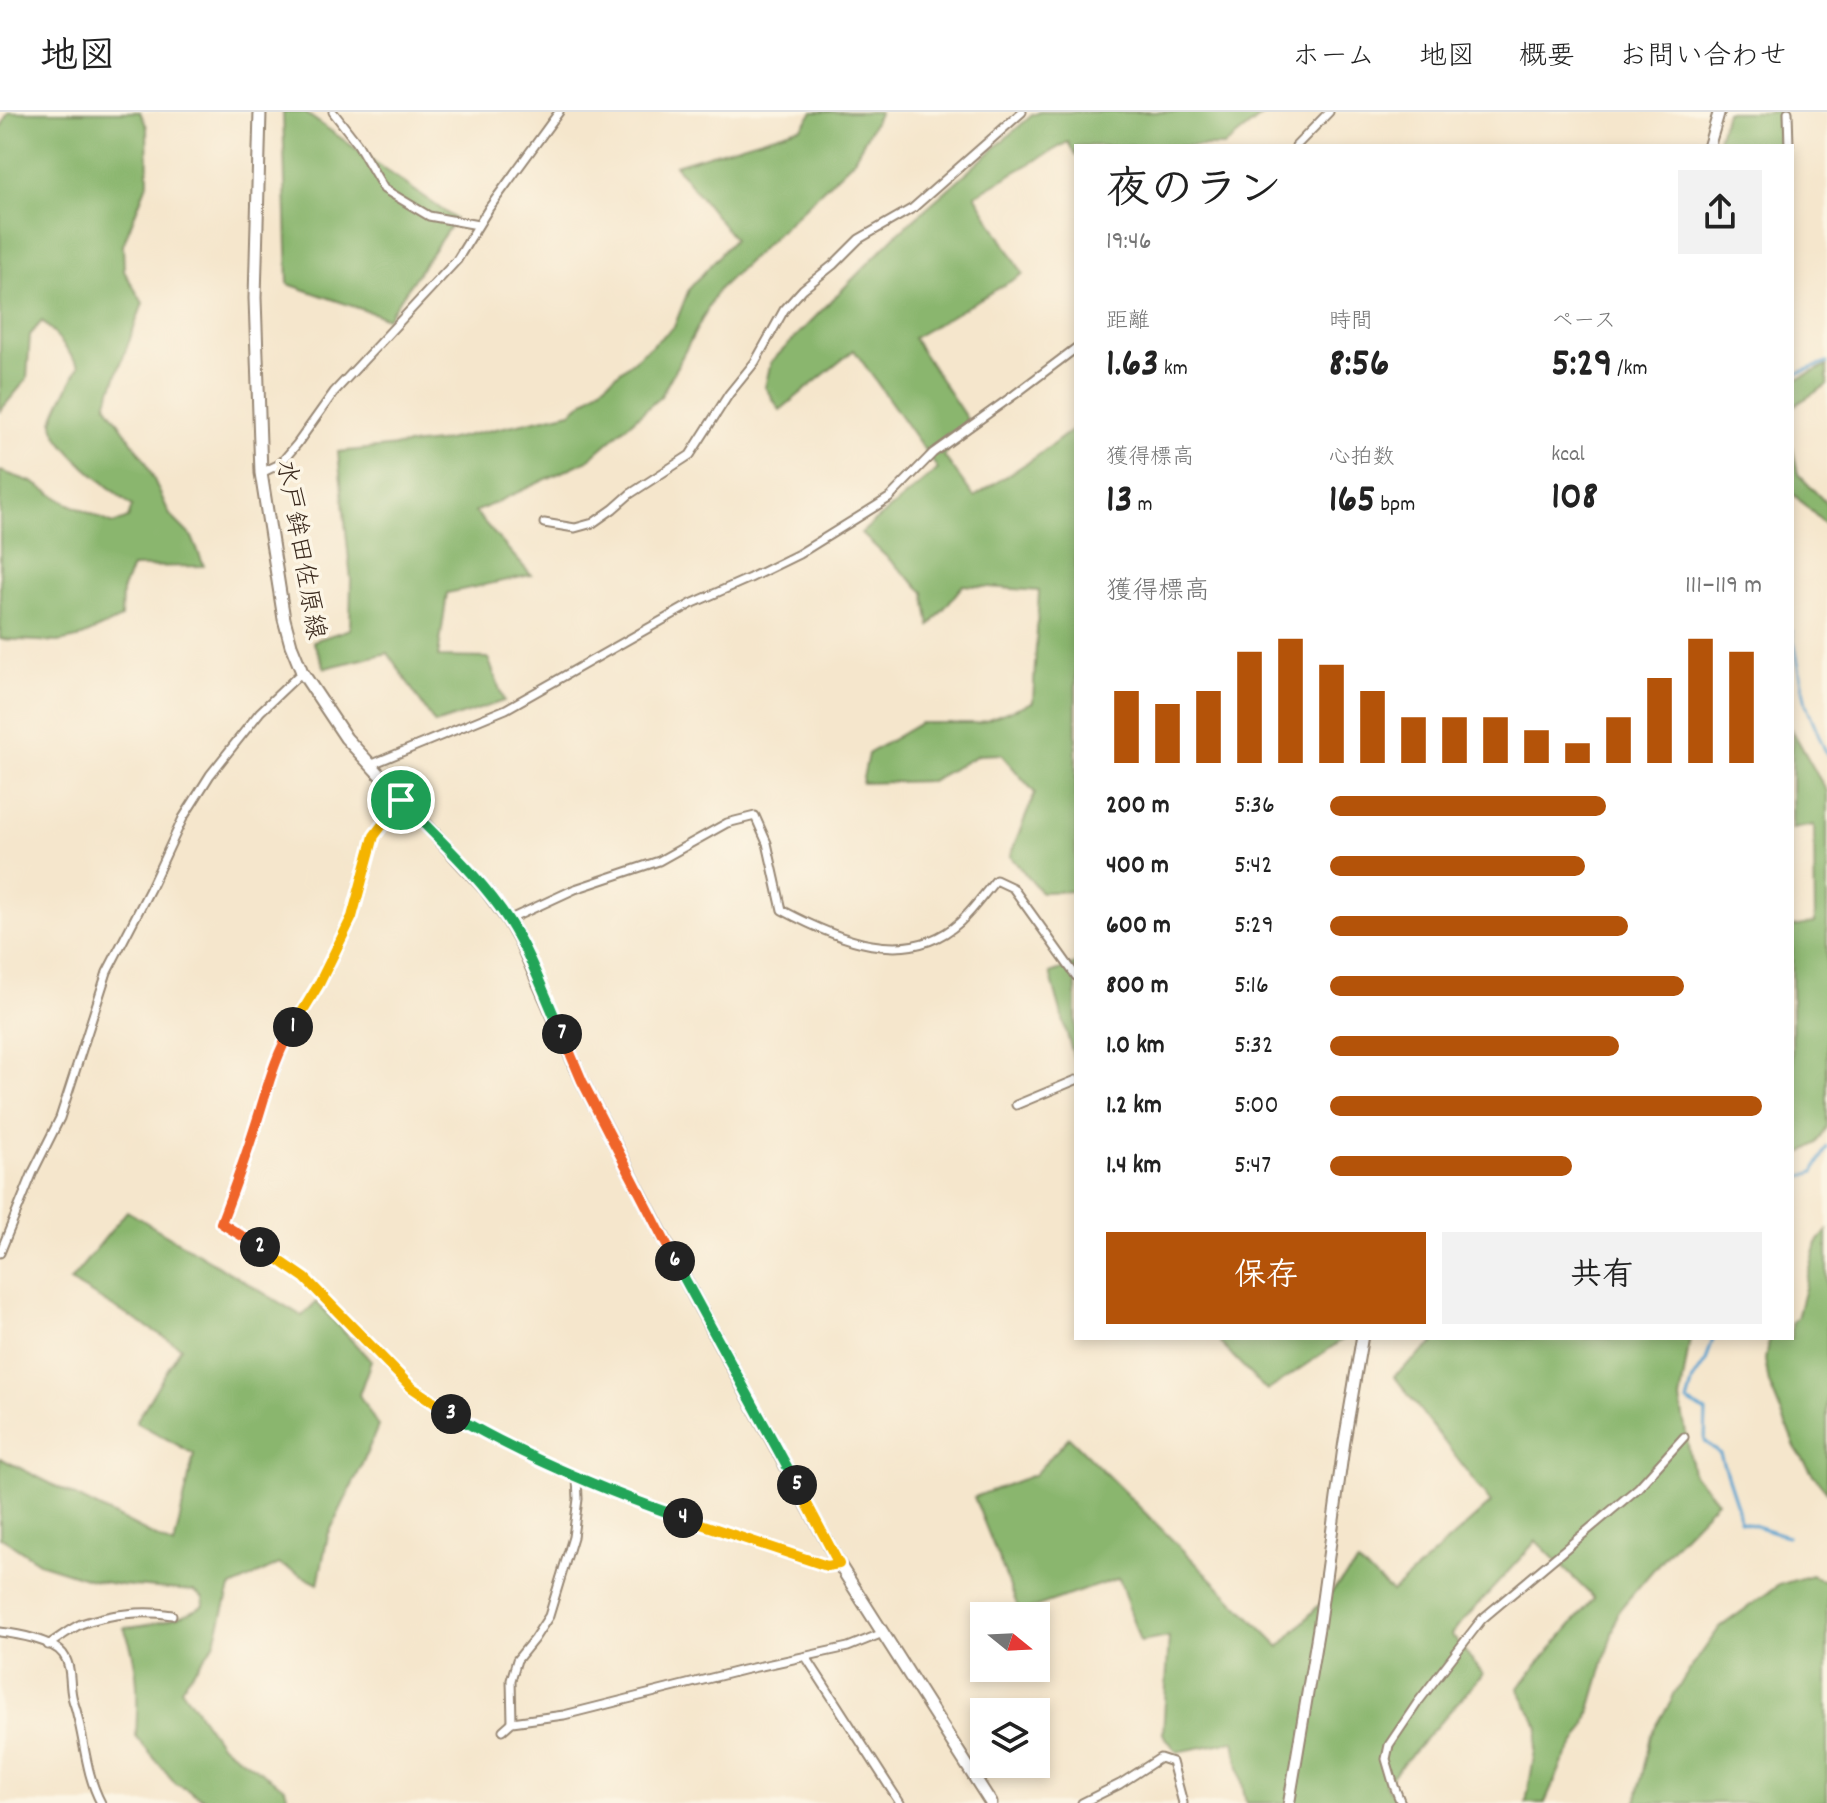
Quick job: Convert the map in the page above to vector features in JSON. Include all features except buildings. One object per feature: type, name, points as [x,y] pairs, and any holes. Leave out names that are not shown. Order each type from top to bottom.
[{"type":"main road","name":"水戸鉾田佐原線","points":[[260,112],[255,298],[261,473],[284,619],[302,672],[346,738],[486,890],[508,920],[582,1081],[639,1192],[839,1564],[991,1803]]},
{"type":"street","points":[[333,112],[357,143],[384,189],[429,216],[478,225]]},
{"type":"street","points":[[261,473],[280,464],[334,392],[457,260],[478,225],[559,112]]},
{"type":"street","points":[[544,523],[575,528],[593,523],[630,494],[690,455],[729,394],[755,362],[784,310],[803,289],[859,239],[913,208],[1022,112]]},
{"type":"street","points":[[1298,144],[1329,112]]},
{"type":"street","points":[[1710,144],[1719,112]]},
{"type":"street","points":[[1788,112],[1789,144]]},
{"type":"street","points":[[370,765],[506,709],[691,604],[799,554],[889,498],[933,453],[1074,350]]},
{"type":"street","points":[[0,1253],[33,1172],[60,1118],[107,972],[183,818],[210,775],[260,712],[302,672]]},
{"type":"street","points":[[401,800],[374,836],[352,917],[319,984],[286,1038],[221,1223],[305,1278],[411,1387],[489,1437],[577,1477],[679,1517],[827,1566],[839,1564]]},
{"type":"street","points":[[508,920],[575,889],[659,861],[727,823],[755,816],[767,843],[782,910],[806,923],[830,934],[872,946],[892,948],[929,942],[959,923],[996,880],[1013,888],[1074,973]]},
{"type":"street","points":[[1016,1105],[1074,1081]]},
{"type":"street","points":[[1289,1803],[1362,1340]]},
{"type":"street","points":[[1401,1803],[1386,1759],[1389,1745],[1436,1678],[1482,1619],[1638,1488],[1684,1437]]},
{"type":"street","points":[[512,1722],[511,1680],[517,1660],[549,1616],[573,1537],[578,1499],[577,1477]]},
{"type":"street","points":[[48,1645],[78,1625],[103,1618],[153,1612],[172,1615]]},
{"type":"street","points":[[0,1632],[26,1636],[60,1650],[67,1662],[83,1750],[101,1803]]},
{"type":"street","points":[[503,1730],[512,1722],[564,1715],[848,1647],[883,1633]]},
{"type":"street","points":[[806,1657],[900,1803]]},
{"type":"street","points":[[1082,1803],[1120,1784],[1160,1758],[1172,1762],[1183,1803]]},
{"type":"green space","points":[[8,112],[140,112],[147,127],[148,181],[123,245],[124,271],[143,303],[106,404],[145,460],[170,515],[192,537],[204,566],[132,567],[122,591],[121,618],[78,638],[58,642],[0,639],[0,471],[32,482],[67,503],[113,524],[128,518],[132,506],[85,467],[55,432],[54,417],[79,366],[42,321],[30,335],[27,379],[0,411],[0,131]]},
{"type":"green space","points":[[283,112],[304,112],[455,219],[387,318],[288,284]]},
{"type":"green space","points":[[813,112],[880,112],[853,161],[717,291],[661,396],[588,460],[475,512],[531,575],[447,593],[438,657],[488,658],[504,701],[435,724],[388,653],[325,668],[313,641],[350,629],[351,580],[338,452],[438,442],[571,412],[674,327],[689,289],[734,239],[675,165],[802,127]]},
{"type":"green space","points":[[1040,112],[1267,112],[1227,144],[1074,144],[1074,153],[1068,142],[975,195],[1023,274],[913,338],[967,419],[944,456],[974,497],[1074,428],[1074,891],[1041,892],[1010,856],[1035,793],[1001,754],[978,755],[931,781],[862,783],[868,754],[920,723],[978,723],[1033,702],[1039,591],[963,585],[930,626],[924,592],[861,533],[938,469],[854,350],[780,410],[765,387],[771,362],[898,233],[1032,115]]},
{"type":"green space","points":[[1726,112],[1777,112],[1778,144],[1717,144]]},
{"type":"green space","points":[[1827,366],[1827,385],[1794,406],[1794,380]]},
{"type":"green space","points":[[1794,455],[1798,474],[1827,504],[1827,526],[1794,495]]},
{"type":"green space","points":[[1794,734],[1827,792],[1827,1127],[1817,1143],[1794,1158],[1794,927],[1815,923],[1814,825],[1794,829]]},
{"type":"green space","points":[[1074,965],[1074,1059],[1050,973]]},
{"type":"green space","points":[[127,1211],[302,1316],[316,1302],[371,1361],[359,1395],[378,1426],[328,1535],[318,1584],[279,1564],[230,1588],[214,1644],[181,1688],[220,1744],[285,1788],[289,1803],[212,1803],[176,1784],[136,1737],[135,1668],[124,1628],[186,1614],[204,1605],[203,1598],[194,1591],[92,1580],[42,1564],[0,1538],[0,1458],[174,1546],[194,1454],[136,1422],[181,1347],[70,1281]]},
{"type":"green space","points":[[1827,1231],[1827,1492],[1795,1447],[1769,1383],[1765,1360],[1769,1340],[1794,1340],[1794,1320],[1817,1243]]},
{"type":"green space","points":[[1222,1340],[1342,1340],[1267,1391],[1220,1343]]},
{"type":"green space","points":[[1434,1340],[1690,1340],[1680,1400],[1693,1473],[1717,1501],[1675,1544],[1619,1610],[1585,1727],[1563,1762],[1545,1803],[1526,1803],[1539,1728],[1518,1688],[1594,1598],[1536,1541],[1451,1634],[1483,1674],[1385,1784],[1398,1803],[1246,1803],[1234,1741],[1177,1752],[1163,1734],[1169,1637],[1140,1642],[1119,1578],[1049,1602],[1016,1602],[974,1497],[1034,1475],[1069,1437],[1280,1647],[1358,1563],[1392,1592],[1491,1503],[1394,1376]]},
{"type":"green space","points":[[1811,1575],[1827,1583],[1827,1803],[1636,1803],[1651,1735],[1684,1678],[1720,1627],[1779,1585]]},
{"type":"waterway","points":[[1794,374],[1827,363]]},
{"type":"waterway","points":[[1794,641],[1806,704],[1827,755]]},
{"type":"waterway","points":[[1794,1179],[1814,1172],[1827,1147]]},
{"type":"waterway","points":[[1712,1340],[1706,1361],[1693,1380],[1687,1402],[1706,1412],[1705,1441],[1720,1454],[1740,1521],[1787,1536]]},
{"type":"route","points":[[401,800],[486,890],[508,920],[582,1081],[839,1564],[827,1566],[679,1517],[577,1477],[489,1437],[411,1387],[305,1278],[221,1223],[286,1038],[319,984],[352,917],[374,836],[401,800]]}]
